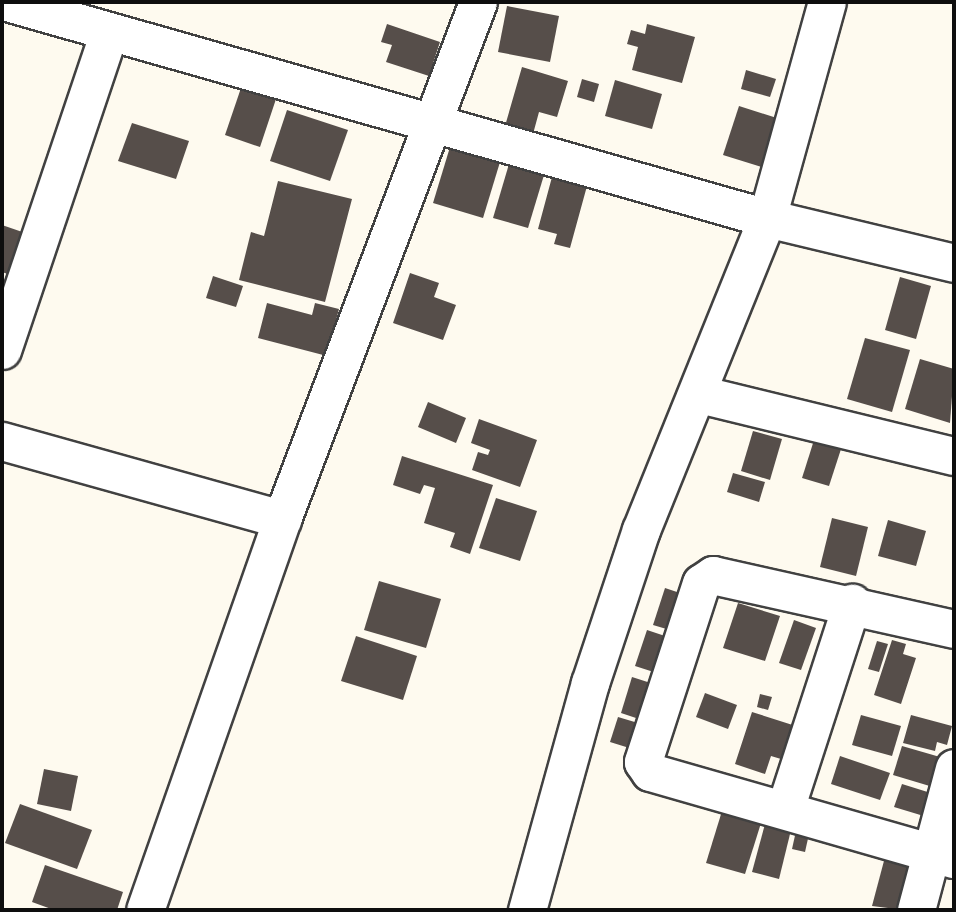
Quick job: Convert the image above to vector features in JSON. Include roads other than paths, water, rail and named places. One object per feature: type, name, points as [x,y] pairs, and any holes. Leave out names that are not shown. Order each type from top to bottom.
[{"type":"street","points":[[7,2],[108,32],[431,118],[767,218],[954,263]]},
{"type":"street","points":[[145,910],[282,519],[431,118],[478,2]]},
{"type":"street","points":[[527,910],[590,683],[641,530],[699,394],[767,218],[827,2]]},
{"type":"street","points":[[2,350],[108,32]]},
{"type":"street","points":[[699,394],[954,456]]},
{"type":"street","points":[[2,441],[282,519]]},
{"type":"street","points":[[942,856],[650,772],[643,762],[701,583],[713,575],[852,603],[954,629]]},
{"type":"street","points":[[785,809],[852,603]]},
{"type":"street","points":[[916,910],[942,856],[954,768]]}]
